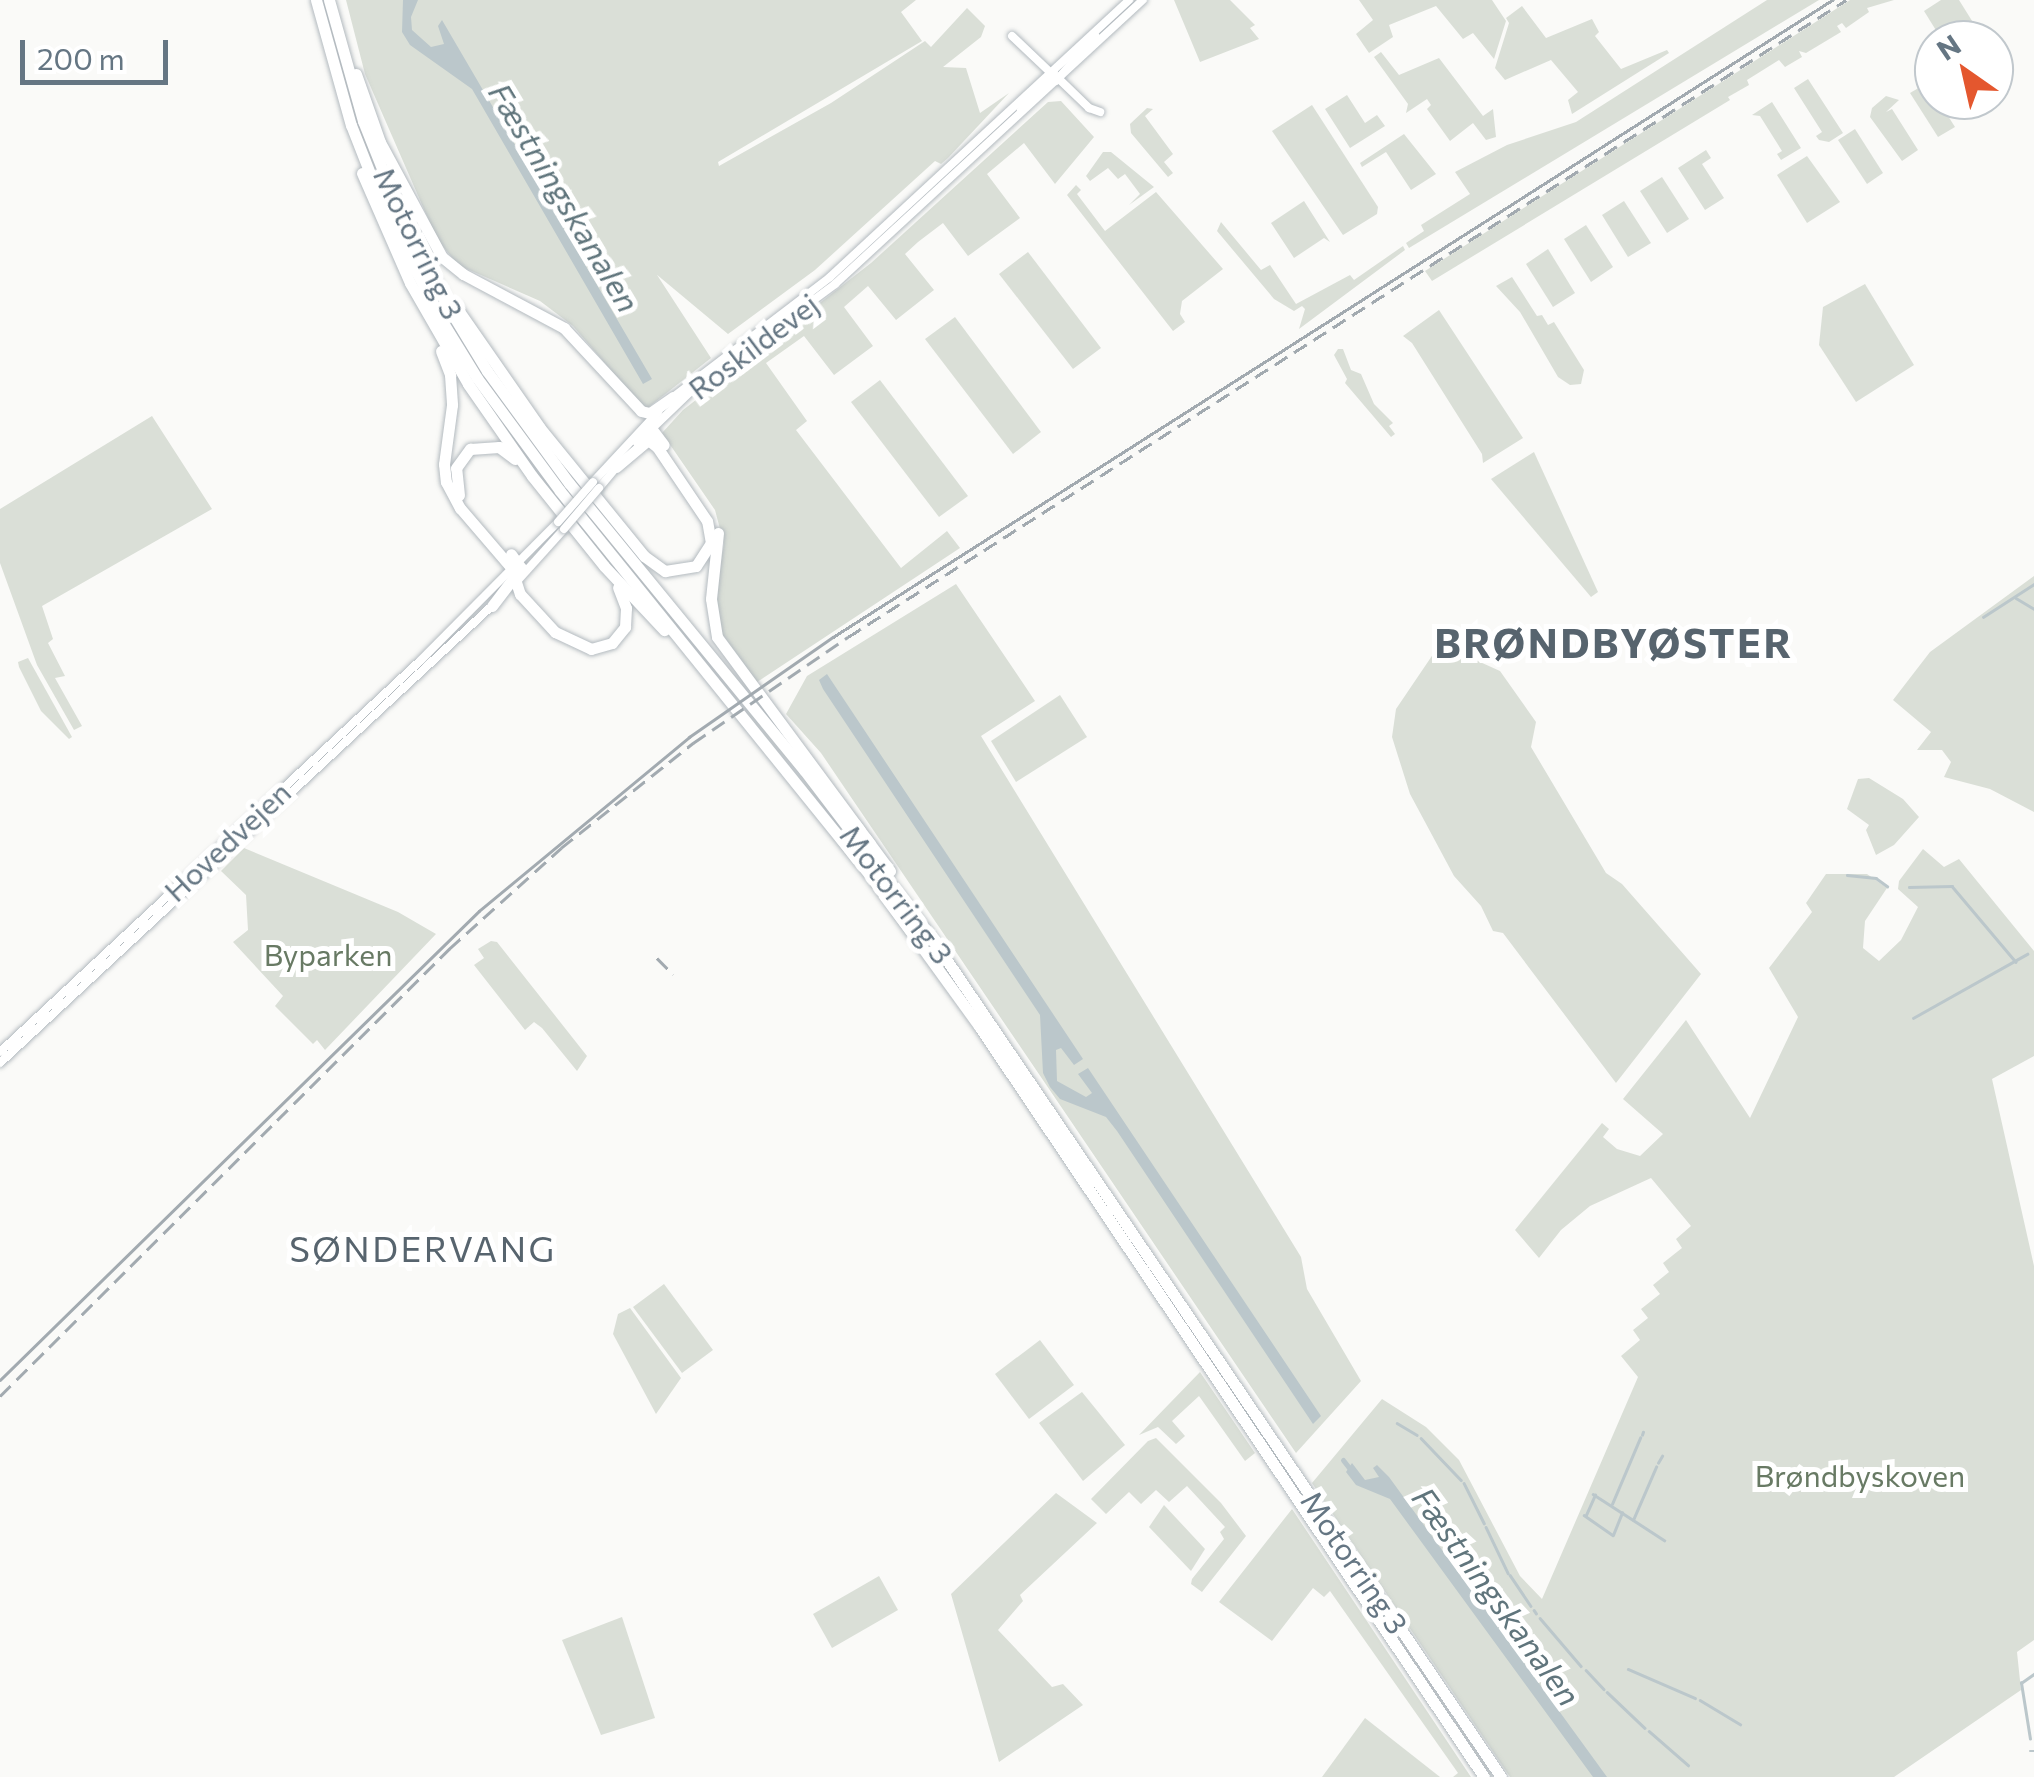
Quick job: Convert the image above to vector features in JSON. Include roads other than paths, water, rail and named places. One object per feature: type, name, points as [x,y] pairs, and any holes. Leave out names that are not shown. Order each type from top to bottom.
[{"type":"highway","name":"Motorring 3","points":[[316,0],[351,125],[408,258],[477,378],[560,491],[869,874],[978,1026],[1484,1777]]},
{"type":"highway","name":"Motorring 3","points":[[331,0],[363,121],[416,246],[466,339],[519,416],[929,934],[1453,1708],[1504,1777]]},
{"type":"highway","points":[[331,0],[380,142],[442,257],[462,274],[564,328],[641,411],[650,413],[673,397]]},
{"type":"highway","points":[[351,125],[369,194],[450,375],[446,482],[460,508],[517,572]]},
{"type":"highway","points":[[416,246],[494,366],[644,556],[665,571],[696,566],[711,543],[708,521],[657,446],[647,440],[616,468]]},
{"type":"highway","points":[[422,306],[468,384],[532,476],[604,566],[712,678]]},
{"type":"highway","points":[[646,428],[705,505],[718,534],[711,610],[722,645],[850,811],[929,934]]},
{"type":"highway","points":[[532,476],[510,454],[488,445],[464,453],[456,468],[456,486],[467,507],[517,572],[520,594],[555,632],[580,648],[602,648],[620,635],[627,616],[623,597],[604,566]]},
{"type":"highway","points":[[492,606],[517,572]]},
{"type":"main road","points":[[1055,76],[1129,0]]},
{"type":"main road","name":"Roskildevej","points":[[454,629],[561,526],[673,397],[830,278],[1142,0]]},
{"type":"main road","points":[[1012,36],[1089,108],[1100,112]]},
{"type":"main road","name":"Roskildevej","points":[[596,485],[616,468],[646,428],[835,284],[1013,122],[1055,76]]},
{"type":"main road","name":"Roskildevej","points":[[382,709],[492,606],[517,572],[561,526]]},
{"type":"main road","name":"Hovedvejen","points":[[0,1053],[454,629]]},
{"type":"main road","name":"Hovedvejen","points":[[0,1063],[382,709]]},
{"type":"waterway","points":[[1983,617],[2034,584]]},
{"type":"waterway","points":[[2016,598],[2034,609]]},
{"type":"waterway","points":[[1847,875],[1876,878],[1887,886]]},
{"type":"waterway","points":[[1909,887],[1952,886],[2016,962]]},
{"type":"waterway","points":[[1913,1018],[2027,954]]},
{"type":"waterway","points":[[1397,1423],[1417,1435]]},
{"type":"waterway","points":[[1421,1438],[1461,1480]]},
{"type":"waterway","points":[[1612,1504],[1640,1438]]},
{"type":"waterway","points":[[1658,1463],[1662,1456]]},
{"type":"waterway","name":"Fæstningskanalen","points":[[1343,1460],[1353,1473]]},
{"type":"waterway","points":[[1633,1520],[1656,1467]]},
{"type":"waterway","points":[[1464,1483],[1484,1523]]},
{"type":"waterway","points":[[1593,1494],[1664,1540]]},
{"type":"waterway","points":[[1586,1515],[1595,1495]]},
{"type":"waterway","points":[[1584,1515],[1613,1535],[1622,1513]]},
{"type":"waterway","points":[[1486,1527],[1508,1573]]},
{"type":"waterway","points":[[1510,1575],[1531,1606]]},
{"type":"waterway","points":[[1540,1618],[1581,1666]]},
{"type":"waterway","points":[[1628,1669],[1695,1698]]},
{"type":"waterway","points":[[1586,1670],[1604,1689]]},
{"type":"waterway","points":[[2030,1739],[2021,1683],[2034,1674]]},
{"type":"waterway","points":[[1607,1692],[1645,1728]]},
{"type":"waterway","points":[[1700,1700],[1740,1724]]},
{"type":"waterway","points":[[1649,1731],[1688,1765]]},
{"type":"tram line","points":[[0,1380],[479,911],[689,737],[833,637],[1832,0]]},
{"type":"railway","points":[[0,1396],[449,949],[561,848],[693,743],[848,637],[1846,0]]},
{"type":"railway","points":[[657,958],[673,974]]},
{"type":"district","name":"BRØNDBYØSTER","points":[[1614,642]]},
{"type":"district","name":"SØNDERVANG","points":[[423,1248]]},
{"type":"park label","name":"Byparken","points":[[328,954]]},
{"type":"park label","name":"Brøndbyskoven","points":[[1860,1475]]}]
